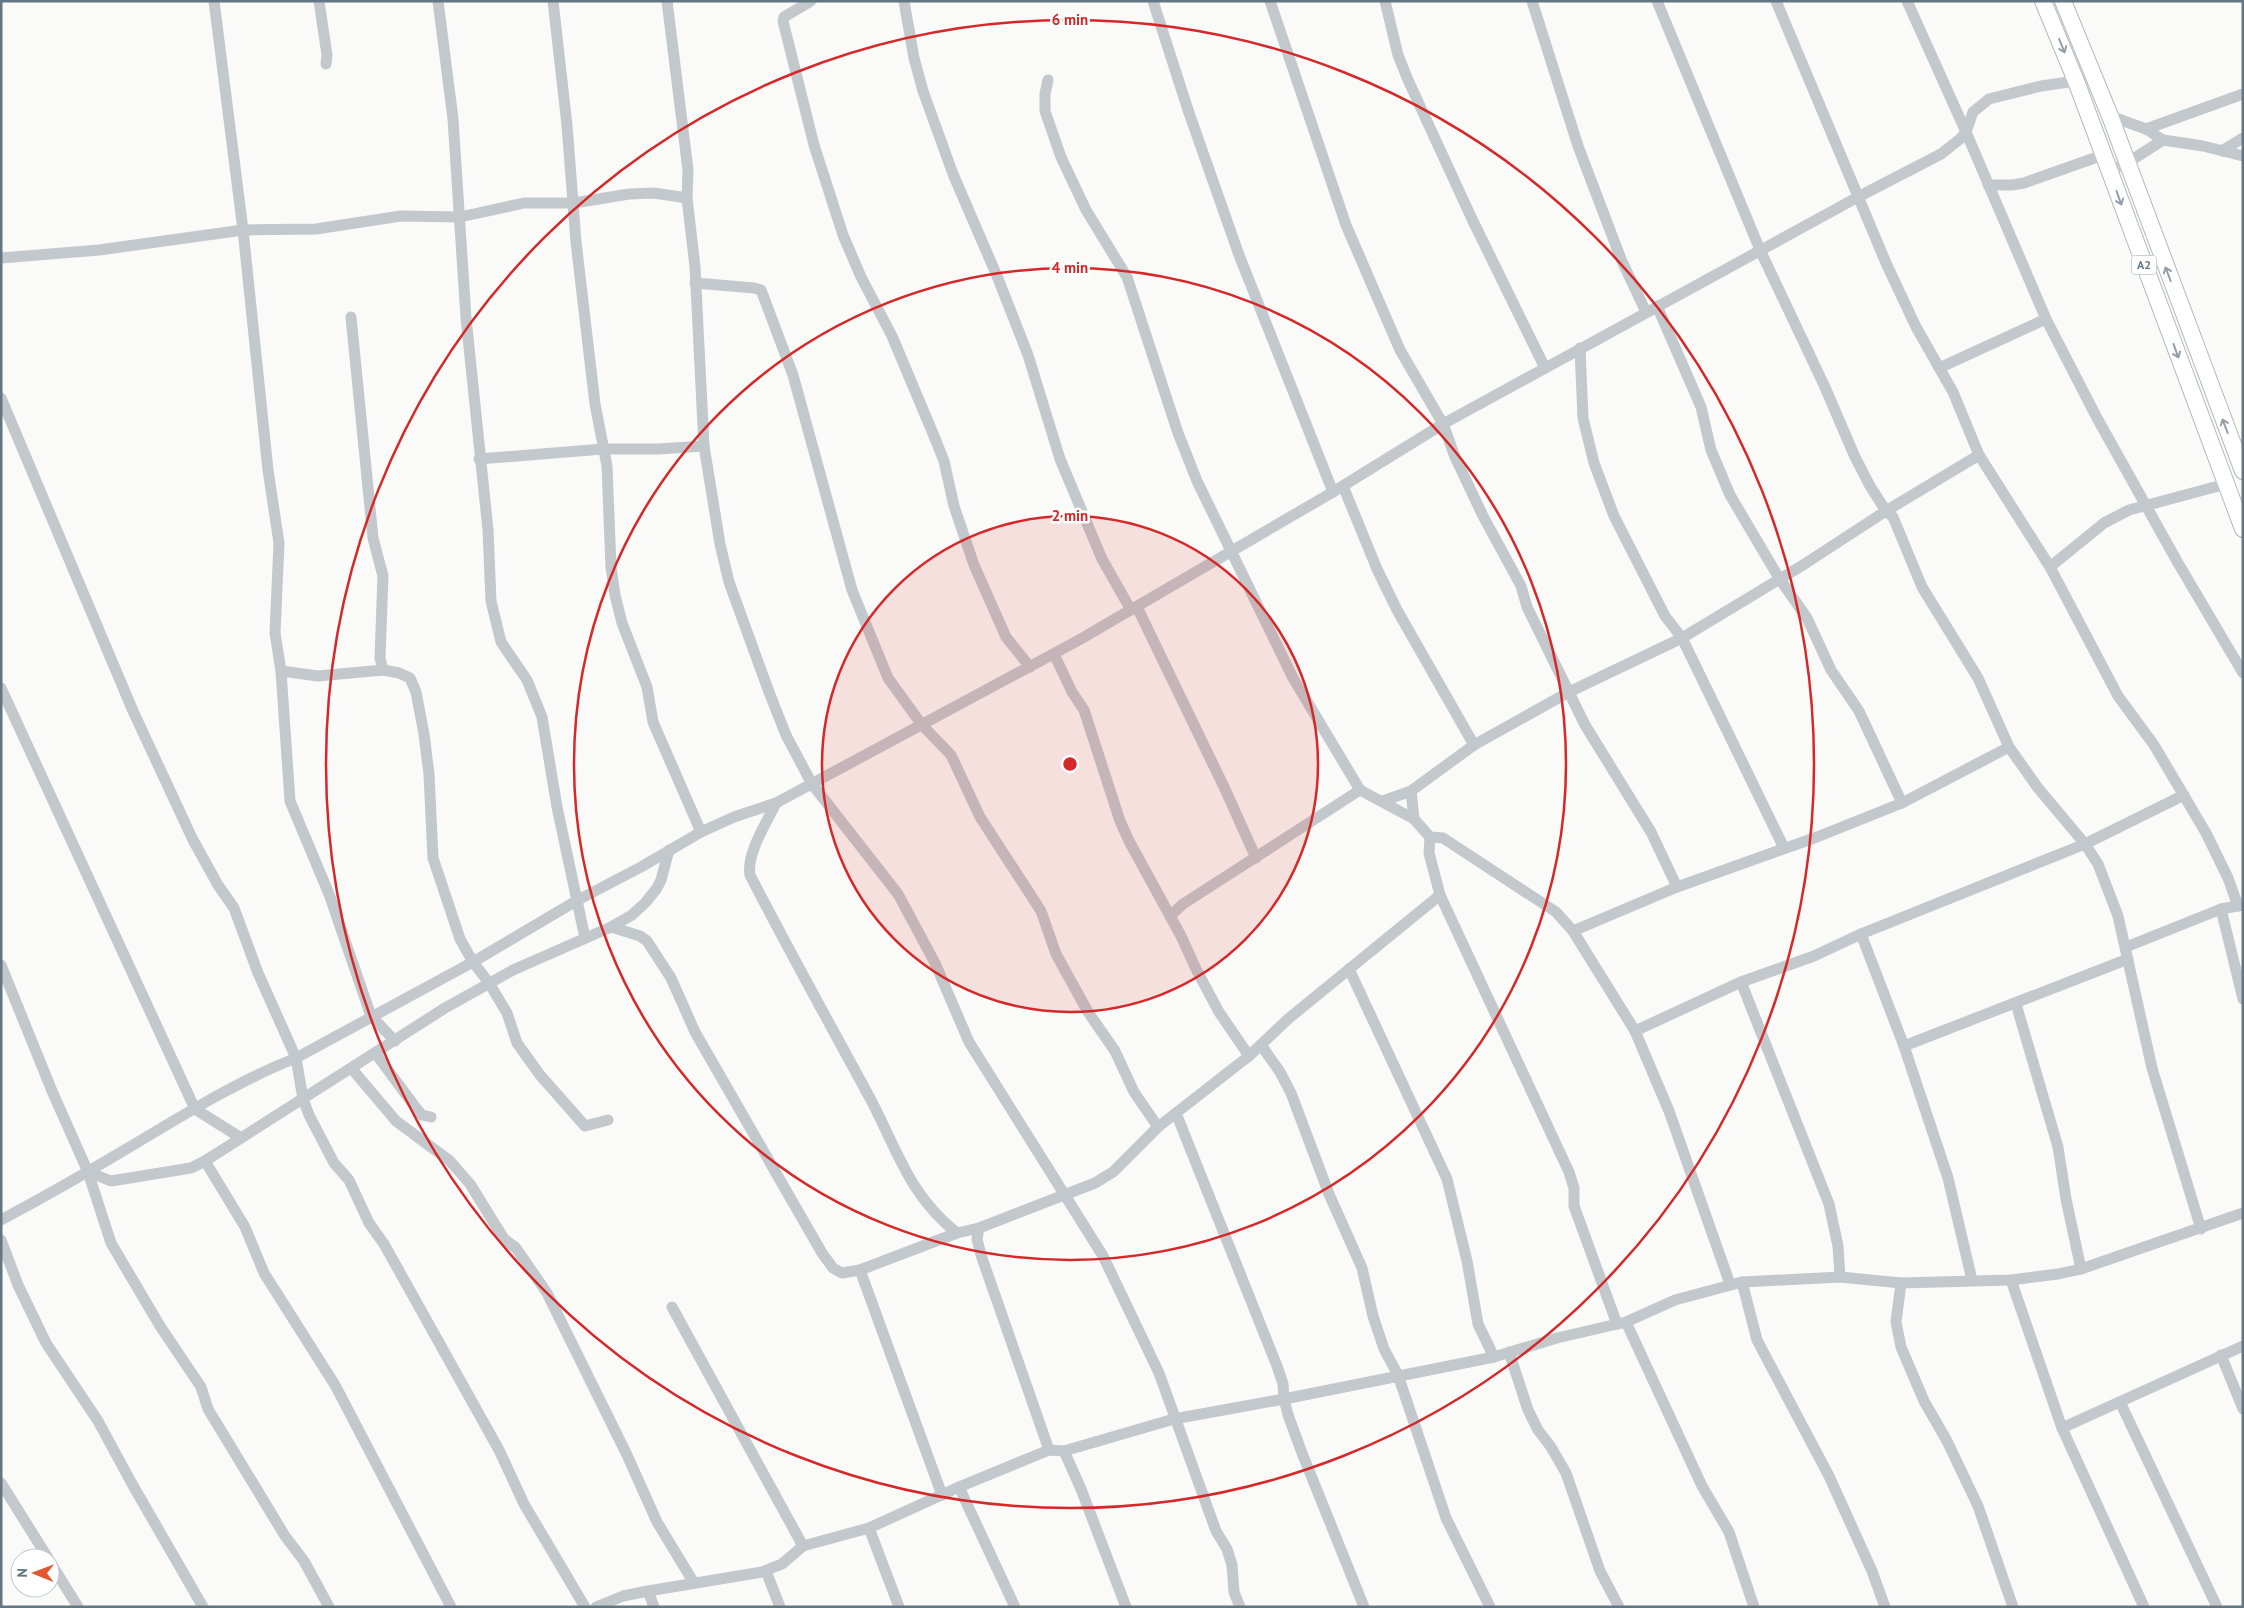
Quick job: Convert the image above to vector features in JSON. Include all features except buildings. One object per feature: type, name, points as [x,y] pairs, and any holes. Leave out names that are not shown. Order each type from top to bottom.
[{"type":"highway","name":"A2","points":[[2043,1],[2076,81],[2243,529]]},
{"type":"highway","name":"A2","points":[[2063,1],[2110,116],[2241,462]]},
{"type":"street","points":[[214,1],[243,230],[268,470],[280,543],[275,632],[281,671],[290,801],[329,894],[371,1016],[395,1041]]},
{"type":"street","points":[[319,1],[327,54],[326,64]]},
{"type":"street","points":[[438,1],[454,119],[466,318],[479,459],[488,530],[491,601],[501,642],[527,680],[542,717],[576,901],[585,938]]},
{"type":"street","points":[[553,1],[574,203],[576,242],[594,404],[607,466],[611,567],[622,623],[647,687],[653,722],[700,832]]},
{"type":"street","points":[[667,1],[688,170],[687,198],[695,283],[704,446],[720,544],[729,582],[786,735],[812,784],[898,894],[935,963],[969,1042],[1056,1183],[1104,1256],[1159,1374],[1174,1420],[1216,1531],[1227,1549],[1232,1564],[1234,1592],[1240,1607]]},
{"type":"street","points":[[811,1],[784,17],[783,21],[814,145],[840,226],[860,277],[892,336],[938,444],[944,461],[954,506],[974,565],[1006,636],[1030,667]]},
{"type":"street","points":[[904,1],[914,58],[923,91],[953,174],[997,276],[1028,355],[1060,459],[1102,559],[1134,608],[1225,788],[1256,858]]},
{"type":"street","points":[[1153,1],[1188,110],[1239,255],[1338,488],[1397,610],[1474,745]]},
{"type":"street","points":[[1270,1],[1346,225],[1400,350],[1443,424],[1455,458],[1483,516],[1521,586],[1527,607],[1585,725],[1651,832],[1677,887]]},
{"type":"street","points":[[1385,1],[1398,55],[1408,80],[1476,228],[1545,368]]},
{"type":"street","points":[[1532,1],[1578,146],[1621,259],[1646,312]]},
{"type":"street","points":[[1657,1],[1760,250],[1824,385],[1855,457],[1886,511],[1893,517],[1922,586],[1978,678],[2009,747],[2038,788],[2098,864],[2118,916],[2152,1068],[2201,1229]]},
{"type":"street","points":[[1776,1],[1858,197],[1916,327],[1953,392],[1979,455],[2050,567],[2118,696],[2154,745],[2184,795],[2206,833],[2240,905],[2221,909],[2126,947]]},
{"type":"street","points":[[1907,1],[1966,132],[2046,319],[2097,418],[2242,667]]},
{"type":"street","points":[[1048,80],[1045,94],[1045,111],[1054,140],[1086,210],[1127,277],[1178,434],[1197,481],[1293,678],[1360,790],[1414,819],[1430,837],[1443,838],[1556,912],[1573,931],[1635,1031],[1669,1111],[1730,1284]]},
{"type":"street","points":[[1,1220],[88,1172],[195,1109],[276,1066],[296,1058],[473,962],[576,901],[700,832],[734,817],[776,803],[1054,654],[1231,552],[1443,424],[1760,250],[1941,154],[1960,139],[1966,132],[1973,112],[1989,99],[2040,86],[2076,81]]},
{"type":"street","points":[[2146,129],[2243,94]]},
{"type":"street","points":[[2110,116],[2146,129],[2163,140],[2243,156]]},
{"type":"street","points":[[2222,151],[2243,138]]},
{"type":"street","points":[[1988,185],[2012,186],[2106,163],[2127,164],[2163,140]]},
{"type":"street","points":[[1,258],[99,250],[243,230],[316,229],[400,216],[460,216],[524,203],[574,203],[629,194],[654,193],[687,198]]},
{"type":"street","points":[[695,283],[761,290],[793,375],[852,590],[888,678],[922,725],[951,756],[980,817],[1041,911],[1056,954],[1083,1004],[1115,1051],[1134,1092],[1158,1127]]},
{"type":"street","points":[[1657,306],[1701,407],[1711,450],[1730,495],[1779,578],[1806,618],[1831,670],[1859,712],[1902,802]]},
{"type":"street","points":[[351,317],[373,538],[383,576],[380,658],[383,670]]},
{"type":"street","points":[[1939,368],[2046,319]]},
{"type":"street","points":[[1580,348],[1583,418],[1594,463],[1614,516],[1665,616],[1682,638],[1784,848]]},
{"type":"street","points":[[1,398],[133,711],[193,840],[218,885],[234,908],[258,974],[296,1058],[303,1099],[334,1163],[349,1180],[369,1223],[384,1244],[499,1450],[524,1504],[585,1607]]},
{"type":"street","points":[[479,459],[603,449],[658,449],[704,446]]},
{"type":"street","points":[[1383,801],[1411,791],[1474,745],[1569,692],[1682,638],[1979,455]]},
{"type":"street","points":[[2050,567],[2104,523],[2130,510],[2226,484]]},
{"type":"street","points":[[1054,654],[1072,692],[1084,710],[1120,822],[1128,841],[1170,916],[1196,969],[1248,1056]]},
{"type":"street","points":[[281,671],[318,676],[383,670],[399,673],[410,678],[416,692],[429,774],[433,858],[460,939],[507,1013],[517,1043],[579,1121],[585,1126],[608,1120]]},
{"type":"street","points":[[1,688],[195,1109],[241,1138]]},
{"type":"street","points":[[1573,931],[1677,887],[1902,802],[2009,747]]},
{"type":"street","points":[[1170,916],[1183,904],[1360,790]]},
{"type":"street","points":[[1411,791],[1414,819]]},
{"type":"street","points":[[1635,1031],[1741,982],[1814,956],[1861,934],[2084,844],[2184,795]]},
{"type":"street","points":[[776,803],[751,855],[748,866],[750,874],[918,1193],[946,1224],[958,1233]]},
{"type":"street","points":[[1430,837],[1429,853],[1440,895],[1569,1172],[1574,1188],[1574,1206],[1622,1323],[1702,1486],[1729,1532],[1754,1607]]},
{"type":"street","points":[[88,1172],[111,1181],[191,1168],[205,1161],[376,1054],[445,1008],[535,959],[611,927],[632,915],[646,902],[661,880],[669,850]]},
{"type":"street","points":[[611,927],[640,936],[647,941],[671,978],[695,1032],[833,1268],[842,1273],[860,1270],[958,1233],[979,1228],[1095,1183],[1113,1172],[1158,1127],[1248,1056],[1288,1019],[1440,895]]},
{"type":"street","points":[[2221,909],[2243,999]]},
{"type":"street","points":[[1861,934],[1904,1046],[1948,1178],[1972,1280]]},
{"type":"street","points":[[1904,1046],[2128,959]]},
{"type":"street","points":[[1,965],[52,1091],[88,1172],[112,1243],[160,1326],[201,1387],[208,1409],[286,1536],[304,1561],[330,1607]]},
{"type":"street","points":[[1349,969],[1447,1179],[1467,1261],[1478,1324],[1494,1357]]},
{"type":"street","points":[[1741,982],[1829,1204],[1838,1246],[1840,1277]]},
{"type":"street","points":[[2016,1004],[2058,1147],[2066,1199],[2081,1269]]},
{"type":"street","points":[[1261,1045],[1280,1072],[1291,1093],[1329,1194],[1362,1268],[1384,1349],[1398,1375],[1446,1518],[1490,1607]]},
{"type":"street","points":[[376,1054],[422,1115],[431,1117]]},
{"type":"street","points":[[352,1069],[396,1121],[450,1162],[470,1184],[504,1239],[516,1248],[547,1293],[628,1454],[657,1522],[694,1583]]},
{"type":"street","points":[[1176,1113],[1283,1384],[1288,1415],[1364,1607]]},
{"type":"street","points":[[205,1161],[245,1227],[264,1273],[335,1385],[451,1607]]},
{"type":"street","points":[[596,1607],[623,1596],[766,1571],[782,1564],[803,1546],[869,1528],[959,1487],[1049,1450],[1064,1451],[1174,1420],[1494,1357],[1557,1338],[1622,1323],[1675,1300],[1730,1284],[1840,1277],[1901,1283],[2011,1280],[2058,1274],[2081,1269],[2243,1214]]},
{"type":"street","points":[[979,1228],[978,1239],[981,1255],[1049,1450]]},
{"type":"street","points":[[1,1240],[18,1286],[46,1342],[98,1421],[203,1607]]},
{"type":"street","points":[[860,1270],[942,1495]]},
{"type":"street","points":[[2011,1280],[2062,1428],[2144,1607]]},
{"type":"street","points":[[1742,1282],[1757,1340],[1829,1476],[1872,1571],[1885,1607]]},
{"type":"street","points":[[1901,1283],[1896,1322],[1901,1347],[1924,1401],[1947,1441],[1978,1506],[2013,1607]]},
{"type":"street","points":[[672,1307],[803,1546]]},
{"type":"street","points":[[2062,1428],[2243,1346]]},
{"type":"street","points":[[1509,1352],[1528,1410],[1538,1430],[1551,1447],[1566,1473],[1600,1571],[1619,1607]]},
{"type":"street","points":[[2221,1355],[2243,1409]]},
{"type":"street","points":[[2120,1402],[2217,1607]]},
{"type":"street","points":[[1064,1451],[1081,1489],[1126,1607]]},
{"type":"street","points":[[1,1483],[42,1548]]},
{"type":"street","points":[[959,1487],[1015,1607]]},
{"type":"street","points":[[869,1528],[898,1607]]},
{"type":"street","points":[[766,1571],[780,1607]]},
{"type":"street","points":[[60,1578],[78,1607]]},
{"type":"street","points":[[648,1591],[654,1607]]}]
